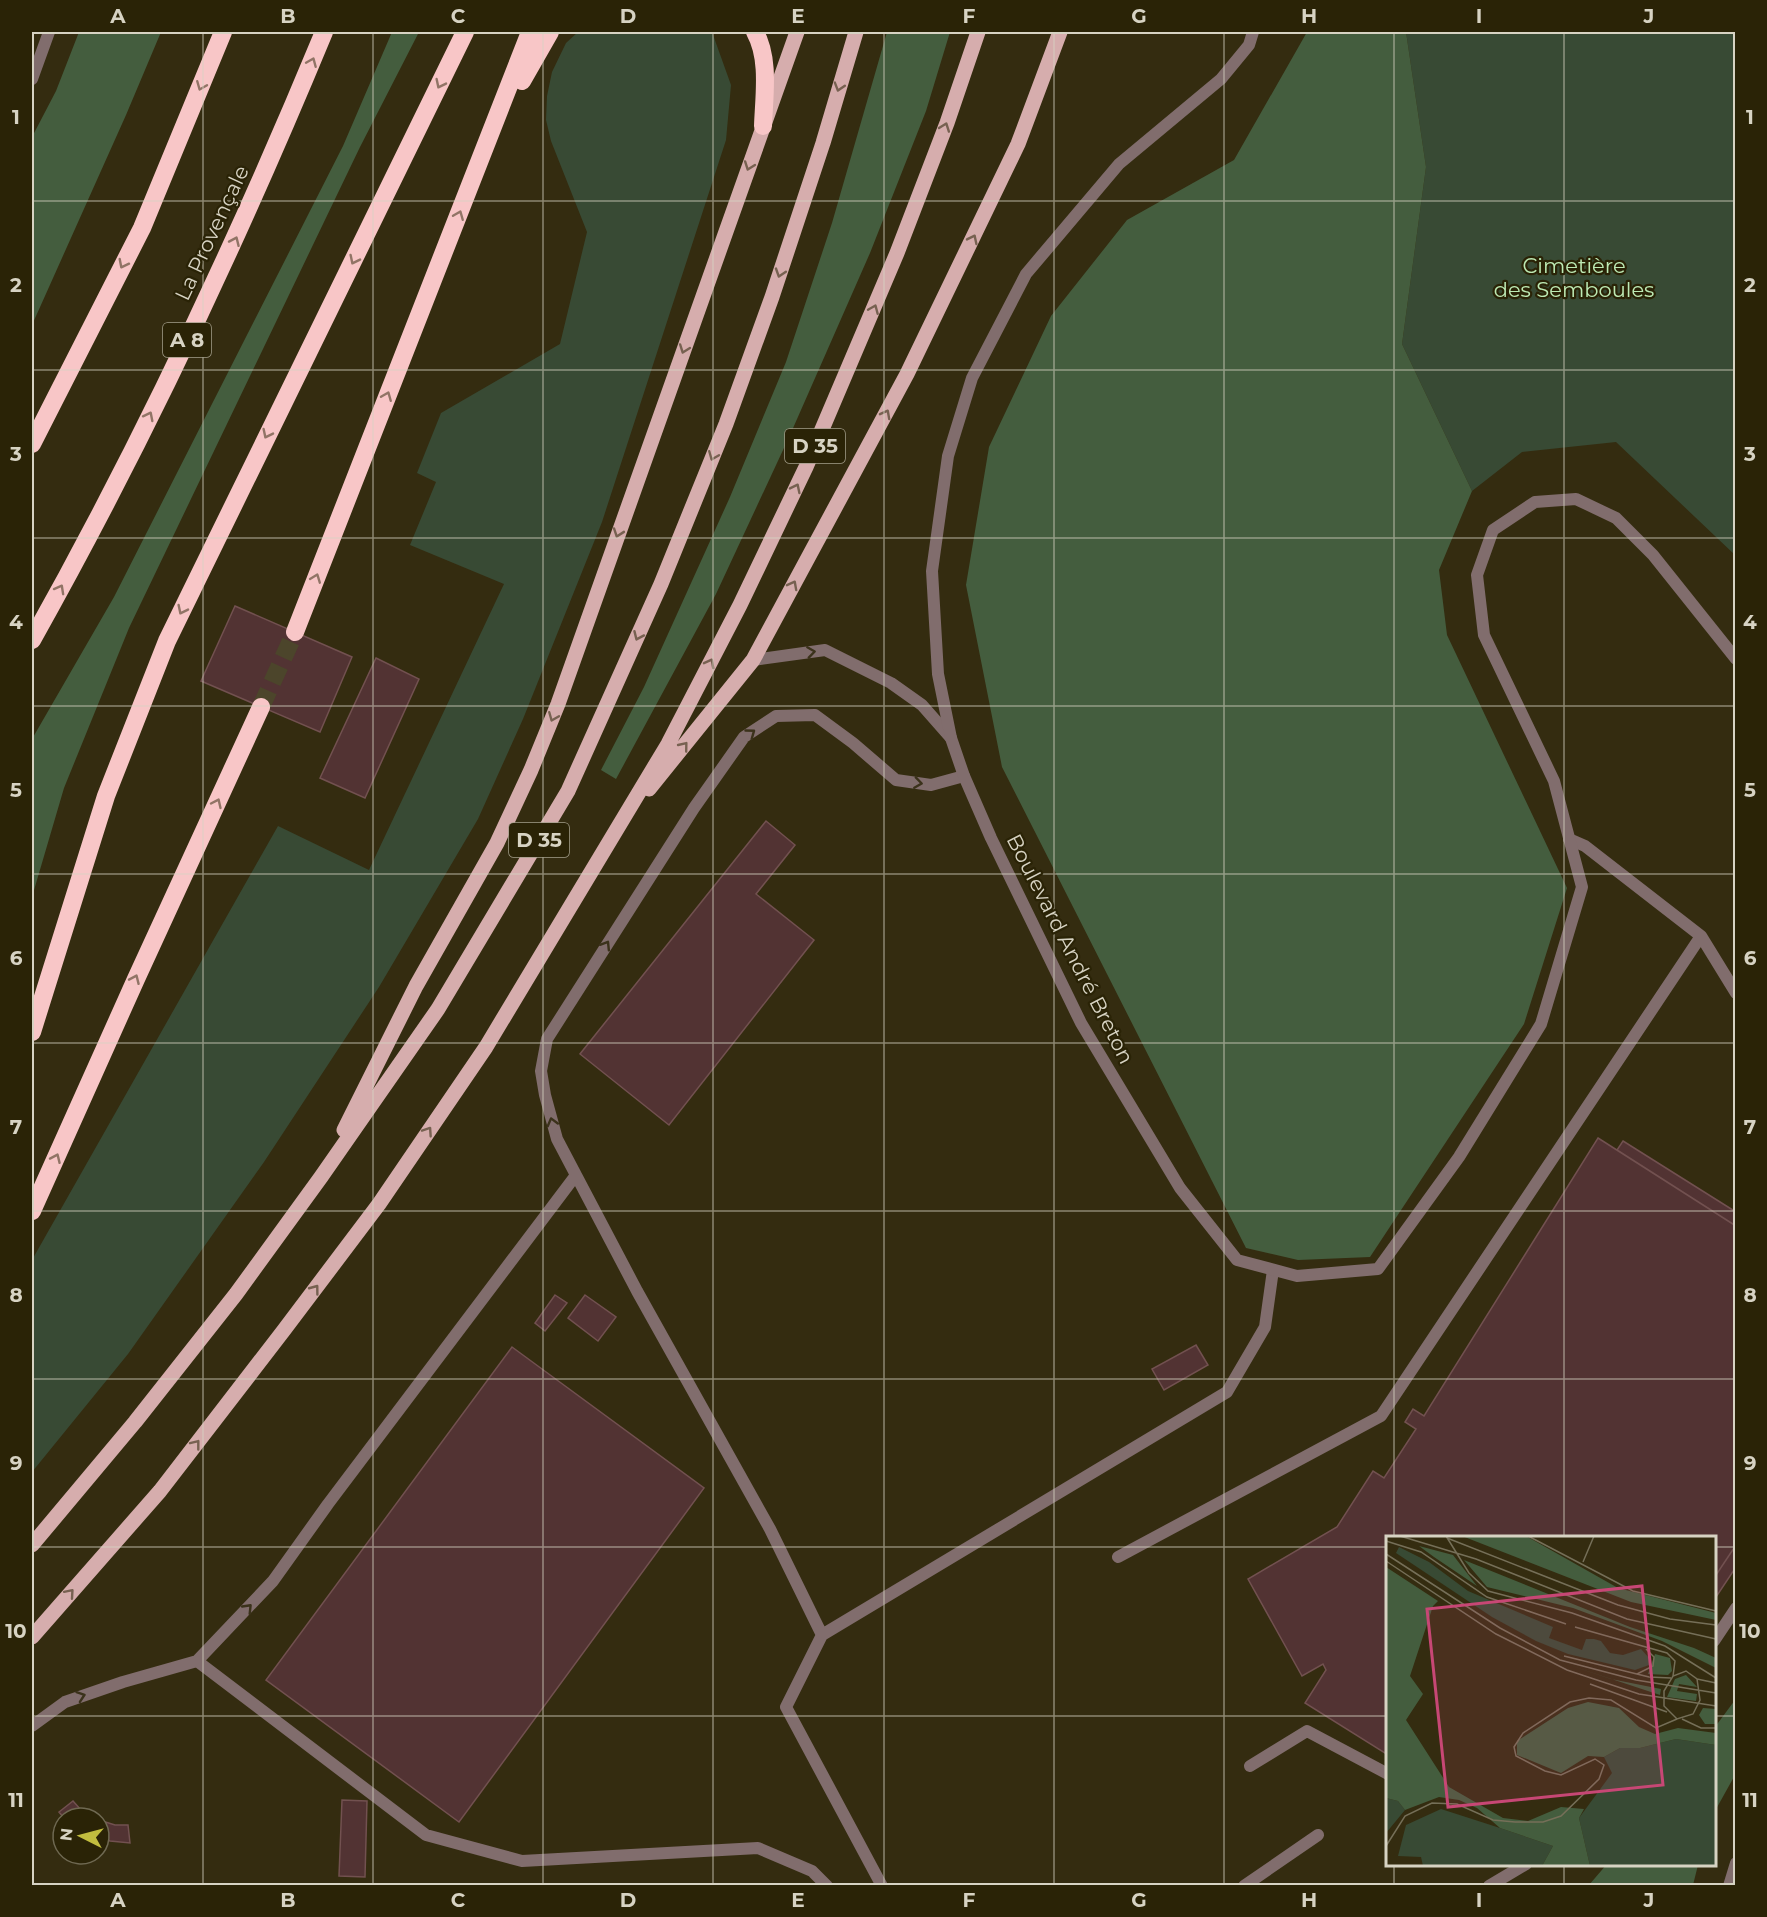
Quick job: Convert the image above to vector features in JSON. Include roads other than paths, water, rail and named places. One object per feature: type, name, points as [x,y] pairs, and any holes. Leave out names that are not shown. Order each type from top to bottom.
[{"type":"highway","points":[[32,444],[142,228],[223,32]]},
{"type":"highway","name":"La Provençale","points":[[32,640],[155,405],[227,258],[324,32]]},
{"type":"highway","points":[[32,1032],[106,796],[167,641],[465,32]]},
{"type":"highway","points":[[295,632],[530,32]]},
{"type":"highway","points":[[471,185],[532,61],[550,32]]},
{"type":"highway","points":[[755,32],[765,70],[764,126]]},
{"type":"highway","points":[[32,1211],[261,707]]},
{"type":"main road","points":[[321,1177],[416,986],[497,843],[531,770],[562,693],[797,32]]},
{"type":"main road","name":"D 35","points":[[32,1545],[135,1422],[229,1303],[321,1177],[438,1009],[568,790],[661,584],[726,423],[823,143],[856,32]]},
{"type":"main road","name":"D 35","points":[[32,1637],[160,1491],[378,1204],[486,1047],[668,744],[740,605],[806,467],[897,253],[947,123],[978,32]]},
{"type":"main road","points":[[608,841],[753,660],[907,374],[1018,144],[1060,32]]},
{"type":"street","points":[[32,79],[49,32]]},
{"type":"street","name":"Boulevard André Breton","points":[[1253,32],[1249,45],[1221,79],[1119,164],[1026,274],[972,378],[948,456],[932,572],[939,674],[951,738],[964,776],[991,838],[1082,1023],[1180,1188],[1237,1260],[1297,1276],[1378,1269],[1459,1157],[1541,1024],[1582,887],[1554,781],[1484,635],[1477,575],[1493,530],[1535,502],[1576,500],[1616,518],[1653,555],[1736,659]]},
{"type":"street","points":[[753,660],[825,650],[891,683],[922,705],[951,738]]},
{"type":"street","points":[[822,1635],[770,1529],[636,1291],[557,1139],[541,1071],[547,1040],[676,836],[744,737],[776,716],[815,715],[853,743],[896,780],[931,785],[964,776]]},
{"type":"street","points":[[1569,839],[1586,846],[1701,936],[1736,993]]},
{"type":"street","points":[[1118,1557],[1381,1416],[1701,936]]},
{"type":"street","points":[[32,1726],[65,1702],[123,1682],[197,1661],[273,1581],[328,1504],[576,1175]]},
{"type":"street","points":[[882,1886],[786,1707],[822,1635],[1227,1392],[1264,1327],[1273,1270]]},
{"type":"street","points":[[1716,1638],[1736,1608]]},
{"type":"street","points":[[197,1661],[426,1835],[522,1861],[758,1848],[812,1870],[828,1886]]},
{"type":"street","points":[[1250,1766],[1307,1731],[1386,1773]]},
{"type":"street","points":[[1244,1886],[1318,1834]]},
{"type":"street","points":[[1729,1886],[1736,1863]]},
{"type":"street","points":[[1489,1886],[1523,1866]]},
{"type":"tunnel","points":[[261,707],[295,632]]},
{"type":"park label","name":"Cimetière des Semboules","points":[[1574,278]]}]
